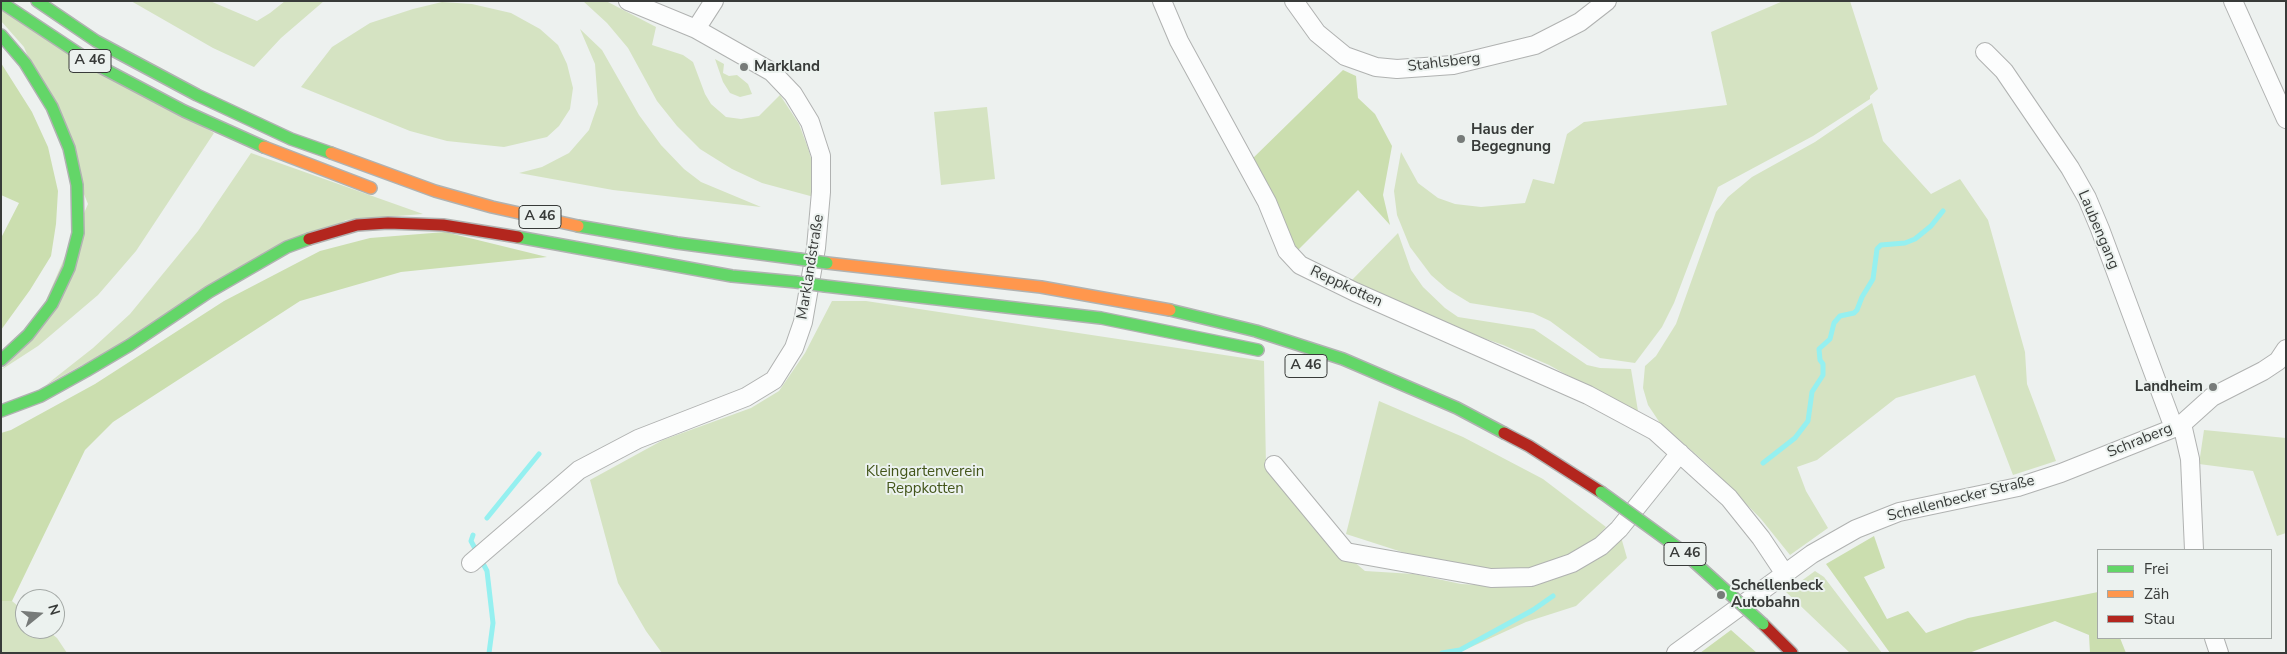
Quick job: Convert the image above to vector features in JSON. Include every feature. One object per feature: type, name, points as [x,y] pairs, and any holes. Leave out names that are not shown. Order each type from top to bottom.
[{"type":"highway","name":"A 46","points":[[37,1],[96,41],[196,95],[291,139],[426,188],[492,207],[677,244],[826,263],[969,277],[1041,287],[1182,312],[1256,331],[1351,362],[1457,408],[1529,446],[1601,492],[1681,550],[1763,624],[1792,653]]},
{"type":"highway","name":"A 46","points":[[1,2],[93,63],[184,111],[279,154],[380,191]]},
{"type":"highway","points":[[1,35],[25,63],[52,107],[69,148],[77,185],[78,233],[69,268],[52,304],[28,336],[1,360]]},
{"type":"highway","name":"A 46","points":[[486,220],[592,249],[732,276],[1101,318],[1267,353]]},
{"type":"highway","points":[[1,411],[48,392],[130,345],[218,287],[287,247],[321,234],[357,225],[414,223],[592,249]]},
{"type":"highway","points":[[1611,520],[1633,536]]},
{"type":"highway","points":[[1717,604],[1738,623]]},
{"type":"street","name":"Marklandstraße","points":[[473,561],[579,470],[638,439],[746,397],[774,380],[794,348],[803,322],[816,248],[821,192],[821,156],[810,122],[793,94],[772,72],[696,29],[628,1]]},
{"type":"street","points":[[696,29],[714,1]]},
{"type":"street","name":"Reppkotten","points":[[1162,1],[1178,41],[1267,202],[1287,250],[1300,265],[1355,292],[1539,372],[1637,420],[1655,431],[1680,454]]},
{"type":"street","name":"Stahlsberg","points":[[1294,1],[1317,33],[1345,56],[1376,67],[1397,69],[1453,65],[1528,47],[1580,22],[1607,1]]},
{"type":"street","points":[[2233,1],[2286,120]]},
{"type":"street","name":"Laubengang","points":[[1986,52],[2004,71],[2070,168],[2087,198],[2178,426]]},
{"type":"street","name":"Schraberg","points":[[2062,473],[2178,426],[2212,397],[2263,372],[2278,361],[2286,349]]},
{"type":"street","points":[[2178,426],[2190,459],[2194,549]]},
{"type":"street","points":[[1274,465],[1346,552],[1491,578],[1531,577],[1572,563],[1601,546],[1619,529],[1680,454],[1729,498],[1761,538],[1785,574]]},
{"type":"street","name":"Schellenbecker Straße","points":[[1676,653],[1785,574],[1856,529],[1899,512],[2018,487],[2062,473]]},
{"type":"street","points":[[2214,639],[2219,653]]},
{"type":"green space","points":[[131,1],[210,1],[257,21],[285,1],[324,1],[281,38],[254,67],[213,48]]},
{"type":"green space","points":[[583,1],[606,1],[656,27],[652,45],[683,55],[693,62],[705,94],[711,104],[726,117],[741,119],[759,116],[780,95],[799,124],[808,148],[816,175],[814,197],[762,183],[732,169],[700,149],[677,126],[657,101],[628,48],[607,23]]},
{"type":"green space","points":[[1783,1],[1850,1],[1878,89],[1870,96],[1870,99],[1813,136],[1718,187],[1674,303],[1662,327],[1635,363],[1600,358],[1550,321],[1533,313],[1470,303],[1447,289],[1431,275],[1410,247],[1397,215],[1394,191],[1401,152],[1418,183],[1438,198],[1455,204],[1481,207],[1525,203],[1533,179],[1554,184],[1567,134],[1584,122],[1727,105],[1711,32]]},
{"type":"green space","points":[[442,2],[472,4],[511,13],[540,29],[558,45],[567,64],[573,88],[570,109],[559,126],[547,137],[504,147],[447,141],[410,131],[301,87],[332,47],[370,23]]},
{"type":"green space","points":[[1,8],[214,133],[136,251],[98,295],[38,346],[1,370],[26,346],[88,204],[24,47],[1,21]]},
{"type":"green space","points":[[580,29],[602,50],[639,115],[661,145],[684,169],[701,182],[761,207],[613,190],[519,173],[542,167],[569,153],[589,130],[598,104],[595,64]]},
{"type":"green space","points":[[715,59],[724,64],[723,73],[729,76],[737,75],[748,84],[752,94],[740,97],[730,93],[723,82]]},
{"type":"green space","points":[[1,63],[32,112],[48,147],[58,191],[56,224],[51,256],[30,290],[1,330],[1,238],[19,203],[1,195]]},
{"type":"green space","points":[[1343,70],[1356,76],[1358,98],[1375,114],[1392,146],[1383,195],[1390,225],[1358,190],[1298,250],[1293,246],[1250,161]]},
{"type":"green space","points":[[1872,103],[1883,141],[1931,194],[1960,179],[1988,220],[2025,352],[2027,384],[2056,461],[2013,475],[1975,375],[1896,398],[1817,460],[1797,467],[1806,491],[1828,528],[1790,555],[1761,519],[1707,464],[1660,423],[1648,405],[1643,388],[1645,366],[1656,356],[1676,324],[1716,212],[1728,197],[1752,177],[1815,142]]},
{"type":"green space","points":[[987,107],[995,179],[941,185],[934,112]]},
{"type":"green space","points":[[251,153],[423,214],[346,220],[46,385],[93,348],[130,314],[198,231]]},
{"type":"green space","points":[[445,232],[547,257],[401,272],[300,301],[113,422],[85,450],[18,589],[15,589],[12,601],[1,601],[1,433],[11,430],[95,384],[224,301],[320,251],[370,238]]},
{"type":"green space","points":[[1398,233],[1411,270],[1423,287],[1445,308],[1458,317],[1534,329],[1587,365],[1600,368],[1631,369],[1638,411],[1599,393],[1549,365],[1503,345],[1443,324],[1351,281]]},
{"type":"green space","name":"Kleingartenverein Reppkotten","points":[[832,301],[866,301],[1264,361],[1266,466],[1334,545],[1365,571],[1414,574],[1461,584],[1519,587],[1542,581],[1621,537],[1627,558],[1576,606],[1526,622],[1458,653],[662,653],[646,631],[618,583],[590,480],[663,440],[751,408],[779,391],[805,353]]},
{"type":"green space","points":[[1379,401],[1463,437],[1543,479],[1606,527],[1589,546],[1557,561],[1520,570],[1484,571],[1430,561],[1346,534]]},
{"type":"green space","points":[[2204,430],[2286,438],[2286,533],[2277,536],[2253,471],[2199,464]]},
{"type":"green space","points":[[1874,536],[1885,568],[1864,577],[1887,619],[1908,611],[1926,633],[1968,618],[2097,592],[2097,639],[2120,639],[2126,653],[2090,653],[2089,635],[2055,621],[1969,653],[1890,653],[1826,564]]},
{"type":"green space","points":[[1815,571],[1824,577],[1882,653],[1850,653],[1786,592]]},
{"type":"green space","points":[[1,601],[12,601],[15,604],[15,639],[58,639],[67,653],[1,653]]},
{"type":"green space","points":[[1731,630],[1757,653],[1700,653]]},
{"type":"waterway","points":[[1763,463],[1795,438],[1808,421],[1812,392],[1823,375],[1823,364],[1820,360],[1819,349],[1830,339],[1834,323],[1840,316],[1854,313],[1857,310],[1862,297],[1873,279],[1877,249],[1881,245],[1905,243],[1915,239],[1931,226],[1943,211]]},
{"type":"waterway","points":[[487,518],[539,454]]},
{"type":"waterway","points":[[473,535],[471,541],[487,571],[493,623],[489,653]]},
{"type":"waterway","points":[[1442,653],[1460,650],[1533,610],[1553,596]]},
{"type":"traffic: fast","points":[[37,1],[96,41],[197,95],[291,139],[331,153]]},
{"type":"traffic: fast","points":[[1,2],[93,63],[184,111],[264,147]]},
{"type":"traffic: fast","points":[[1,35],[25,63],[52,107],[69,148],[77,185],[78,233],[69,268],[52,304],[28,335],[1,360]]},
{"type":"traffic: fast","points":[[578,226],[677,243],[799,259]]},
{"type":"traffic: fast","points":[[518,237],[732,276],[796,282]]},
{"type":"traffic: fast","points":[[1,411],[41,396],[86,371],[130,345],[209,292],[287,247],[309,239]]},
{"type":"traffic: fast","points":[[799,259],[827,263]]},
{"type":"traffic: fast","points":[[796,282],[825,286]]},
{"type":"traffic: fast","points":[[825,286],[1101,318],[1258,350]]},
{"type":"traffic: fast","points":[[1170,310],[1256,331],[1343,359],[1457,408],[1504,433]]},
{"type":"traffic: fast","points":[[1601,492],[1681,550],[1763,624]]},
{"type":"traffic: slow","points":[[264,147],[371,188]]},
{"type":"traffic: slow","points":[[331,153],[435,191],[492,207],[578,226]]},
{"type":"traffic: slow","points":[[827,263],[1041,287],[1170,310]]},
{"type":"traffic: jam","points":[[309,239],[357,225],[388,223],[443,225],[518,237]]},
{"type":"traffic: jam","points":[[1504,433],[1529,446],[1601,492]]},
{"type":"traffic: jam","points":[[1763,624],[1792,653]]},
{"type":"place","name":"Markland","points":[[744,67]]},
{"type":"place","name":"Haus der Begegnung","points":[[1461,139]]},
{"type":"place","name":"Landheim","points":[[2213,387]]},
{"type":"place","name":"Schellenbeck Autobahn","points":[[1721,595]]}]
